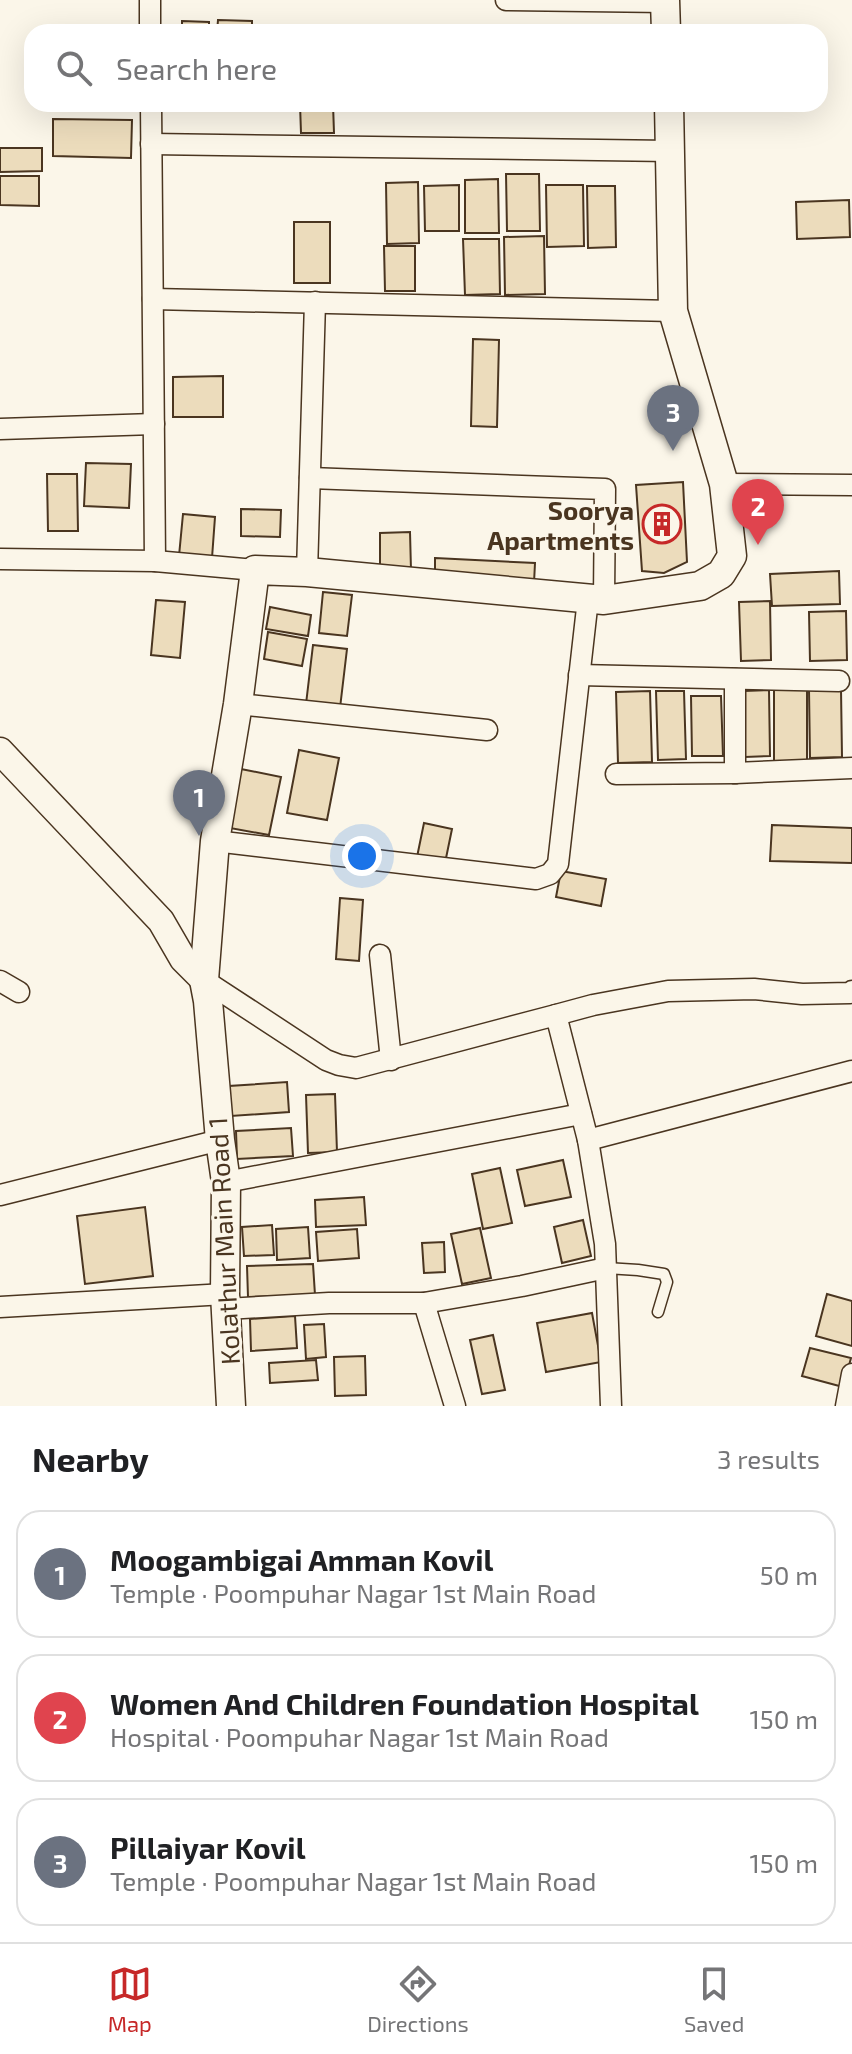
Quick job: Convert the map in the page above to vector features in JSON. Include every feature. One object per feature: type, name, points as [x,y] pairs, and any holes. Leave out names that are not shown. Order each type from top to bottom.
[{"type":"main road","points":[[665,1],[666,24]]},
{"type":"main road","points":[[255,570],[307,572],[596,599],[700,586],[721,574],[732,556],[724,484],[673,311],[669,112]]},
{"type":"main road","name":"Kolathur Main Road 1","points":[[231,1406],[226,1301],[226,1182],[204,980],[215,841],[238,704],[255,570]]},
{"type":"street","points":[[150,0],[150,24]]},
{"type":"street","points":[[506,0],[665,1]]},
{"type":"street","points":[[151,112],[155,561]]},
{"type":"street","points":[[151,144],[670,151]]},
{"type":"street","points":[[153,299],[673,311]]},
{"type":"street","points":[[307,572],[315,302]]},
{"type":"street","points":[[0,429],[154,424]]},
{"type":"street","points":[[215,841],[536,879],[550,874],[558,864],[579,675],[596,599],[605,489],[310,478]]},
{"type":"street","points":[[724,484],[852,485]]},
{"type":"street","points":[[0,559],[155,561],[255,570]]},
{"type":"street","points":[[579,675],[839,681]]},
{"type":"street","points":[[735,679],[735,773]]},
{"type":"street","points":[[238,704],[487,730]]},
{"type":"street","points":[[0,751],[161,921],[183,959],[204,980],[326,1060],[339,1065],[356,1068],[593,1005],[668,991],[754,989],[802,994],[852,991]]},
{"type":"street","points":[[616,774],[852,768]]},
{"type":"street","points":[[380,955],[391,1060]]},
{"type":"street","points":[[0,981],[19,992]]},
{"type":"street","points":[[556,1015],[588,1140],[605,1244],[611,1406]]},
{"type":"street","points":[[588,1140],[852,1071]]},
{"type":"street","points":[[226,1182],[581,1114]]},
{"type":"street","points":[[0,1195],[220,1140]]},
{"type":"street","points":[[0,1307],[226,1301],[424,1303],[606,1268]]},
{"type":"street","points":[[424,1303],[455,1406]]},
{"type":"street","points":[[846,1406],[852,1374]]},
{"type":"lane","points":[[606,1268],[664,1274],[666,1291],[658,1312]]},
{"type":"building","points":[[218,20],[252,21],[252,24],[218,24]]},
{"type":"building","points":[[182,21],[209,22],[209,24],[182,24]]},
{"type":"building","points":[[300,112],[333,112],[334,133],[301,133]]},
{"type":"building","points":[[53,119],[132,120],[131,158],[53,156]]},
{"type":"building","points":[[0,148],[42,148],[42,171],[0,172]]},
{"type":"building","points":[[506,174],[539,174],[540,231],[507,231]]},
{"type":"building","points":[[0,176],[39,176],[39,206],[0,205]]},
{"type":"building","points":[[498,179],[499,233],[465,233],[465,180]]},
{"type":"building","points":[[418,182],[419,243],[387,244],[386,183]]},
{"type":"building","points":[[459,185],[459,231],[425,231],[424,186]]},
{"type":"building","points":[[546,185],[583,185],[584,246],[547,247]]},
{"type":"building","points":[[587,186],[615,186],[616,247],[588,248]]},
{"type":"building","points":[[849,200],[850,237],[797,239],[796,202]]},
{"type":"building","points":[[294,222],[330,222],[330,283],[294,283]]},
{"type":"building","points":[[544,236],[545,294],[505,295],[504,237]]},
{"type":"building","points":[[463,239],[499,239],[500,294],[465,295]]},
{"type":"building","points":[[384,246],[415,246],[415,291],[385,291]]},
{"type":"building","points":[[473,339],[499,340],[497,427],[471,426]]},
{"type":"building","points":[[223,376],[223,417],[173,417],[173,377]]},
{"type":"building","points":[[86,463],[131,464],[129,508],[84,506]]},
{"type":"building","points":[[47,474],[77,474],[78,531],[48,531]]},
{"type":"building","name":"Soorya Apartments","points":[[683,482],[687,562],[664,573],[642,571],[636,485]]},
{"type":"building","points":[[241,509],[281,510],[280,537],[241,536]]},
{"type":"building","points":[[183,514],[215,517],[212,558],[179,556]]},
{"type":"building","points":[[410,532],[411,570],[380,571],[380,533]]},
{"type":"building","points":[[435,558],[535,563],[534,583],[435,579]]},
{"type":"building","points":[[839,571],[840,604],[772,606],[770,574]]},
{"type":"building","points":[[323,592],[352,595],[347,636],[319,633]]},
{"type":"building","points":[[156,600],[185,602],[180,658],[151,655]]},
{"type":"building","points":[[770,601],[771,660],[741,661],[739,602]]},
{"type":"building","points":[[270,607],[311,615],[308,636],[266,629]]},
{"type":"building","points":[[846,611],[847,660],[810,661],[809,612]]},
{"type":"building","points":[[268,632],[307,639],[302,666],[264,659]]},
{"type":"building","points":[[313,645],[347,649],[340,708],[306,704]]},
{"type":"building","points":[[774,689],[807,689],[807,761],[774,761]]},
{"type":"building","points":[[841,689],[842,757],[810,758],[809,690]]},
{"type":"building","points":[[769,690],[770,756],[745,757],[744,691]]},
{"type":"building","points":[[650,691],[652,762],[618,763],[616,692]]},
{"type":"building","points":[[656,691],[684,691],[686,759],[658,760]]},
{"type":"building","points":[[691,696],[721,696],[723,756],[692,756]]},
{"type":"building","points":[[299,750],[339,758],[327,820],[287,813]]},
{"type":"building","points":[[241,769],[281,777],[269,835],[230,828]]},
{"type":"building","points":[[424,823],[452,829],[445,863],[417,857]]},
{"type":"building","points":[[772,825],[852,828],[852,863],[770,861]]},
{"type":"building","points":[[561,871],[606,879],[601,906],[556,897]]},
{"type":"building","points":[[340,898],[363,900],[359,961],[336,959]]},
{"type":"building","points":[[287,1082],[289,1112],[231,1116],[229,1086]]},
{"type":"building","points":[[335,1094],[337,1152],[308,1153],[306,1095]]},
{"type":"building","points":[[291,1128],[293,1156],[237,1159],[236,1131]]},
{"type":"building","points":[[563,1160],[571,1197],[525,1206],[517,1170]]},
{"type":"building","points":[[500,1168],[512,1223],[483,1229],[472,1174]]},
{"type":"building","points":[[364,1197],[366,1225],[316,1227],[315,1200]]},
{"type":"building","points":[[145,1207],[153,1276],[85,1284],[77,1216]]},
{"type":"building","points":[[583,1220],[591,1256],[562,1263],[554,1227]]},
{"type":"building","points":[[272,1225],[274,1255],[244,1256],[242,1227]]},
{"type":"building","points":[[308,1227],[310,1258],[277,1260],[276,1229]]},
{"type":"building","points":[[480,1228],[491,1278],[462,1284],[451,1234]]},
{"type":"building","points":[[357,1229],[359,1258],[318,1261],[316,1232]]},
{"type":"building","points":[[444,1242],[445,1272],[424,1273],[422,1243]]},
{"type":"building","points":[[313,1264],[315,1295],[248,1297],[247,1266]]},
{"type":"building","points":[[827,1294],[852,1301],[852,1346],[816,1336]]},
{"type":"building","points":[[592,1313],[601,1362],[546,1372],[537,1323]]},
{"type":"building","points":[[295,1316],[297,1348],[251,1351],[250,1319]]},
{"type":"building","points":[[324,1324],[326,1357],[306,1359],[304,1325]]},
{"type":"building","points":[[493,1335],[505,1390],[482,1394],[470,1340]]},
{"type":"building","points":[[810,1348],[851,1358],[843,1387],[802,1376]]},
{"type":"building","points":[[365,1356],[366,1395],[335,1396],[334,1357]]},
{"type":"building","points":[[316,1360],[318,1380],[270,1383],[269,1363]]},
{"type":"place","name":"Pillaiyar Kovil","points":[[673,451]]},
{"type":"place","name":"Soorya Apartments","points":[[662,524]]},
{"type":"place","name":"Women And Children Foundation Hospital","points":[[758,545]]},
{"type":"place","name":"Moogambigai Amman Kovil","points":[[199,836]]}]
